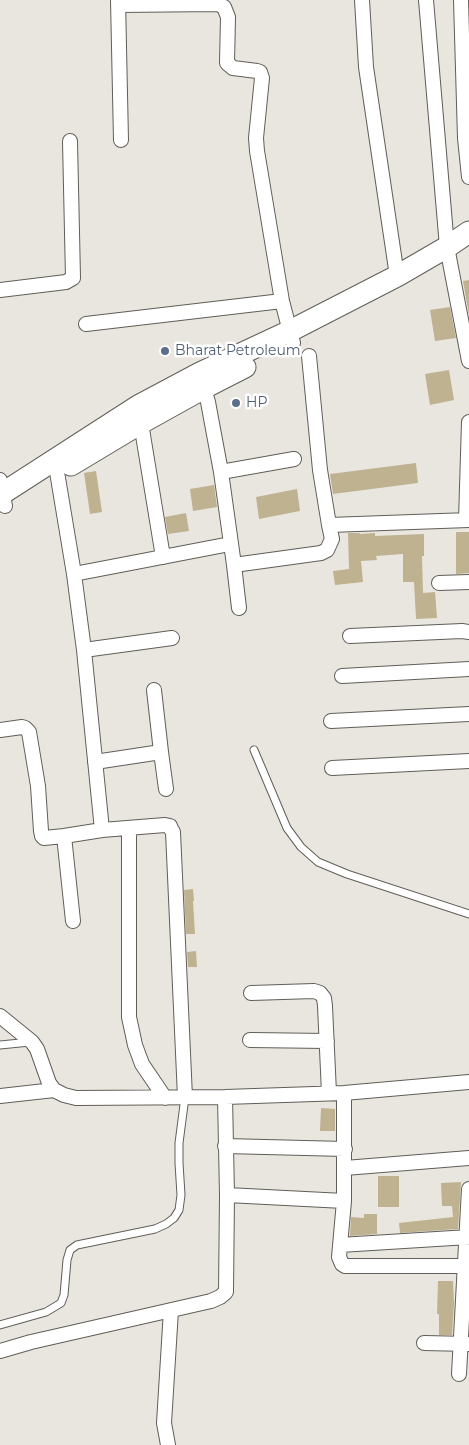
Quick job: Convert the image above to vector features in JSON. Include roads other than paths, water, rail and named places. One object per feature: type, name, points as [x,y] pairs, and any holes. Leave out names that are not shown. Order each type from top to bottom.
[{"type":"main road","points":[[2,496],[56,467],[139,415],[202,380],[297,344],[382,298],[448,253],[469,232]]},
{"type":"main road","points":[[297,344],[397,276],[448,253],[469,246]]},
{"type":"street","points":[[362,0],[366,67],[397,276]]},
{"type":"street","points":[[426,0],[448,253],[469,361]]},
{"type":"street","points":[[461,0],[465,138],[469,176]]},
{"type":"street","points":[[121,140],[118,3],[218,4],[224,8],[228,17],[227,62],[233,68],[257,71],[262,75],[256,138],[257,151],[282,301],[297,344],[332,539],[327,550],[321,553],[234,565]]},
{"type":"street","points":[[0,290],[66,282],[73,278],[70,141]]},
{"type":"street","points":[[86,324],[282,301]]},
{"type":"street","points":[[202,380],[221,472],[238,608]]},
{"type":"street","points":[[139,415],[163,557]]},
{"type":"street","points":[[329,525],[467,520],[469,422]]},
{"type":"street","points":[[221,472],[294,459]]},
{"type":"street","points":[[56,467],[74,574],[84,650],[102,830]]},
{"type":"street","points":[[74,574],[230,544]]},
{"type":"street","points":[[439,583],[469,582]]},
{"type":"street","points":[[350,636],[469,632]]},
{"type":"street","points":[[84,650],[172,638]]},
{"type":"street","points":[[342,676],[469,669]]},
{"type":"street","points":[[154,690],[166,789]]},
{"type":"street","points":[[331,721],[469,714]]},
{"type":"street","points":[[0,730],[22,727],[28,729],[38,786],[41,835],[44,838],[102,830],[170,826],[173,832],[185,1098]]},
{"type":"street","points":[[95,762],[161,752]]},
{"type":"street","points":[[332,768],[469,761]]},
{"type":"street","points":[[130,828],[129,1017],[135,1045],[142,1064],[165,1098]]},
{"type":"street","points":[[64,836],[73,921]]},
{"type":"street","points":[[251,993],[314,991],[320,993],[324,998],[329,1093]]},
{"type":"street","points":[[0,1016],[32,1042],[37,1050],[49,1083],[54,1090],[76,1098],[185,1098],[344,1093],[469,1082]]},
{"type":"street","points":[[250,1040],[327,1041]]},
{"type":"street","points":[[0,1096],[54,1090]]},
{"type":"street","points":[[344,1093],[345,1168],[340,1245],[340,1261],[342,1264],[345,1266],[467,1266]]},
{"type":"street","points":[[0,1351],[31,1342],[211,1301],[226,1292],[225,1097]]},
{"type":"street","points":[[226,1146],[345,1149]]},
{"type":"street","points":[[345,1168],[469,1158]]},
{"type":"street","points":[[460,1374],[465,1343],[469,1190]]},
{"type":"street","points":[[227,1195],[344,1200]]},
{"type":"street","points":[[340,1245],[468,1237]]},
{"type":"street","points":[[168,1445],[164,1423],[171,1310]]},
{"type":"street","points":[[424,1343],[465,1343]]},
{"type":"lane","points":[[254,750],[287,828],[301,847],[318,862],[347,874],[469,914]]},
{"type":"lane","points":[[0,1044],[32,1042]]},
{"type":"lane","points":[[0,1325],[46,1312],[61,1303],[64,1295],[67,1260],[70,1250],[77,1245],[155,1229],[174,1218],[179,1210],[181,1195],[179,1143],[185,1098]]},
{"type":"place","name":"Bharat Petroleum","points":[[165,351]]},
{"type":"place","name":"HP","points":[[236,403]]}]
